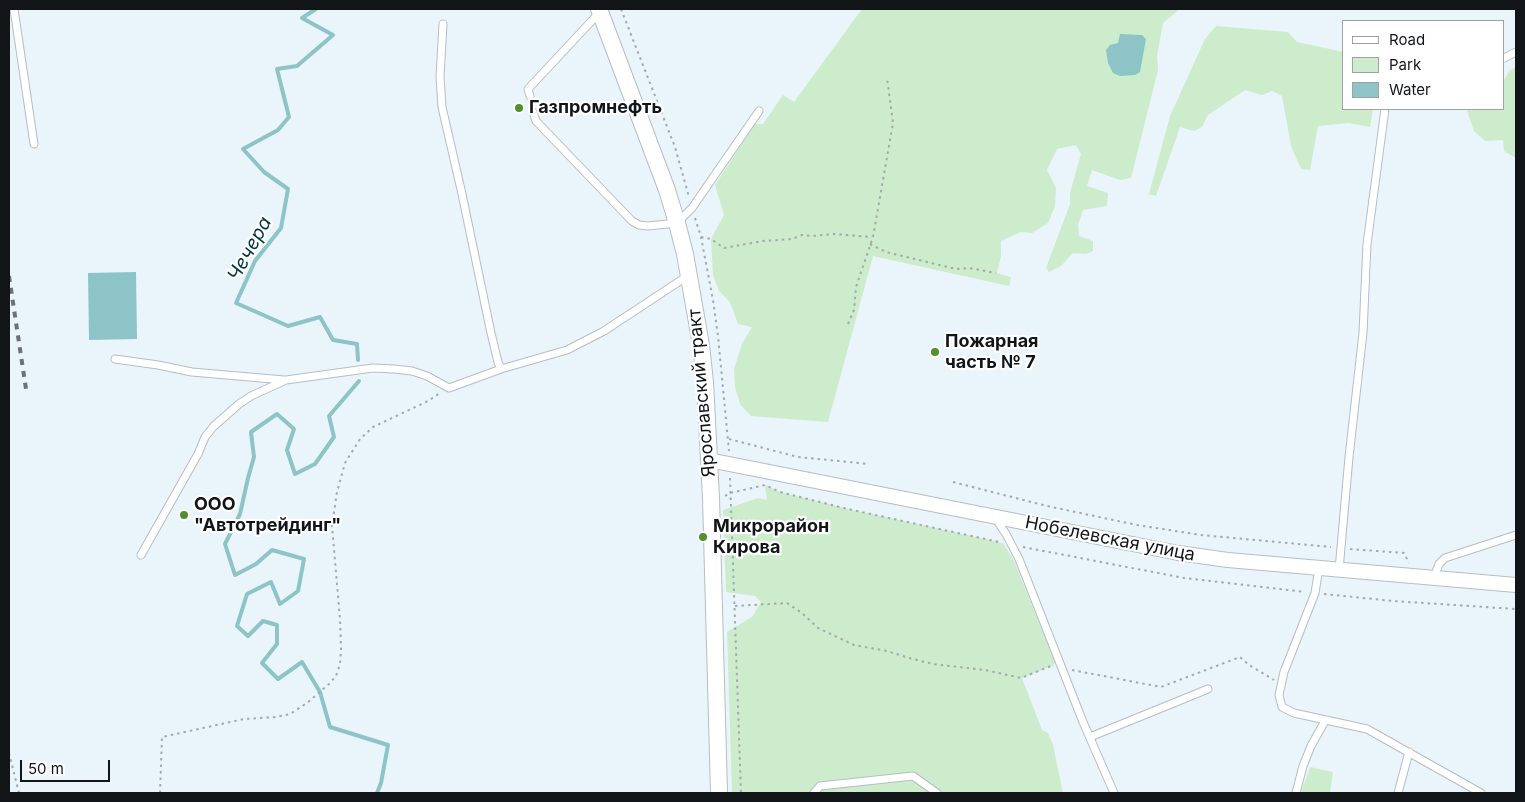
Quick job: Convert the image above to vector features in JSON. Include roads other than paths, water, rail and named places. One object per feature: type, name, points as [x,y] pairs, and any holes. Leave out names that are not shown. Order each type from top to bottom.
[{"type":"street","name":"Ярославский тракт","points":[[600,10],[667,190],[677,223],[689,275],[701,345],[709,460],[719,793]]},
{"type":"street","name":"Нобелевская улица","points":[[709,460],[1178,553],[1228,560],[1516,585]]},
{"type":"lane","points":[[14,9],[34,144]]},
{"type":"lane","points":[[530,96],[528,89],[600,10]]},
{"type":"lane","points":[[443,24],[440,77],[442,107],[498,362],[502,369]]},
{"type":"lane","points":[[1339,570],[1363,333],[1367,244],[1384,110]]},
{"type":"lane","points":[[534,112],[536,121],[632,221],[639,225],[648,226],[677,223],[692,208],[759,112]]},
{"type":"lane","points":[[115,359],[192,372],[286,380],[373,368],[394,368],[427,376],[449,388],[502,369],[568,350],[604,331],[689,275]]},
{"type":"lane","points":[[141,555],[198,454],[205,437],[214,426],[239,404],[286,380]]},
{"type":"lane","points":[[994,516],[1019,559],[1114,793]]},
{"type":"lane","points":[[1434,577],[1439,564],[1445,558],[1516,534]]},
{"type":"lane","points":[[1319,568],[1315,593],[1284,672],[1279,695],[1282,707],[1294,713],[1367,729],[1481,793]]},
{"type":"lane","points":[[1090,737],[1208,688]]},
{"type":"lane","points":[[1296,793],[1303,766],[1325,720]]},
{"type":"lane","points":[[1398,793],[1409,752]]},
{"type":"lane","points":[[814,793],[820,786],[913,776],[937,793]]},
{"type":"water","points":[[1120,34],[1142,35],[1146,39],[1140,72],[1135,75],[1120,76],[1113,73],[1108,63],[1106,50],[1110,45],[1118,43]]},
{"type":"water","points":[[136,272],[137,339],[89,340],[88,273]]},
{"type":"waterway","name":"Чечера","points":[[316,9],[302,18],[333,35],[297,66],[277,69],[289,117],[278,130],[243,149],[264,172],[288,189],[281,228],[255,261],[236,303],[288,326],[320,317],[333,340],[357,344],[358,360]]},
{"type":"waterway","name":"Чечера","points":[[359,381],[329,416],[334,437],[315,464],[295,474],[287,450],[294,429],[277,414],[251,432],[254,457],[240,514],[225,544],[235,575],[256,564],[272,550],[304,559],[298,591],[280,604],[271,582],[247,594],[237,626],[248,636],[263,621],[277,625],[277,644],[262,663],[278,679],[302,662],[320,692],[330,727],[388,745],[381,783],[377,793]]},
{"type":"railway","points":[[9,276],[26,389]]},
{"type":"place","name":"Газпромнефть","points":[[519,108]]},
{"type":"place","name":"Пожарная часть № 7","points":[[935,352]]},
{"type":"place","name":"ООО \"Автотрейдинг\"","points":[[184,515]]},
{"type":"place","name":"Микрорайон Кирова","points":[[703,537]]}]
